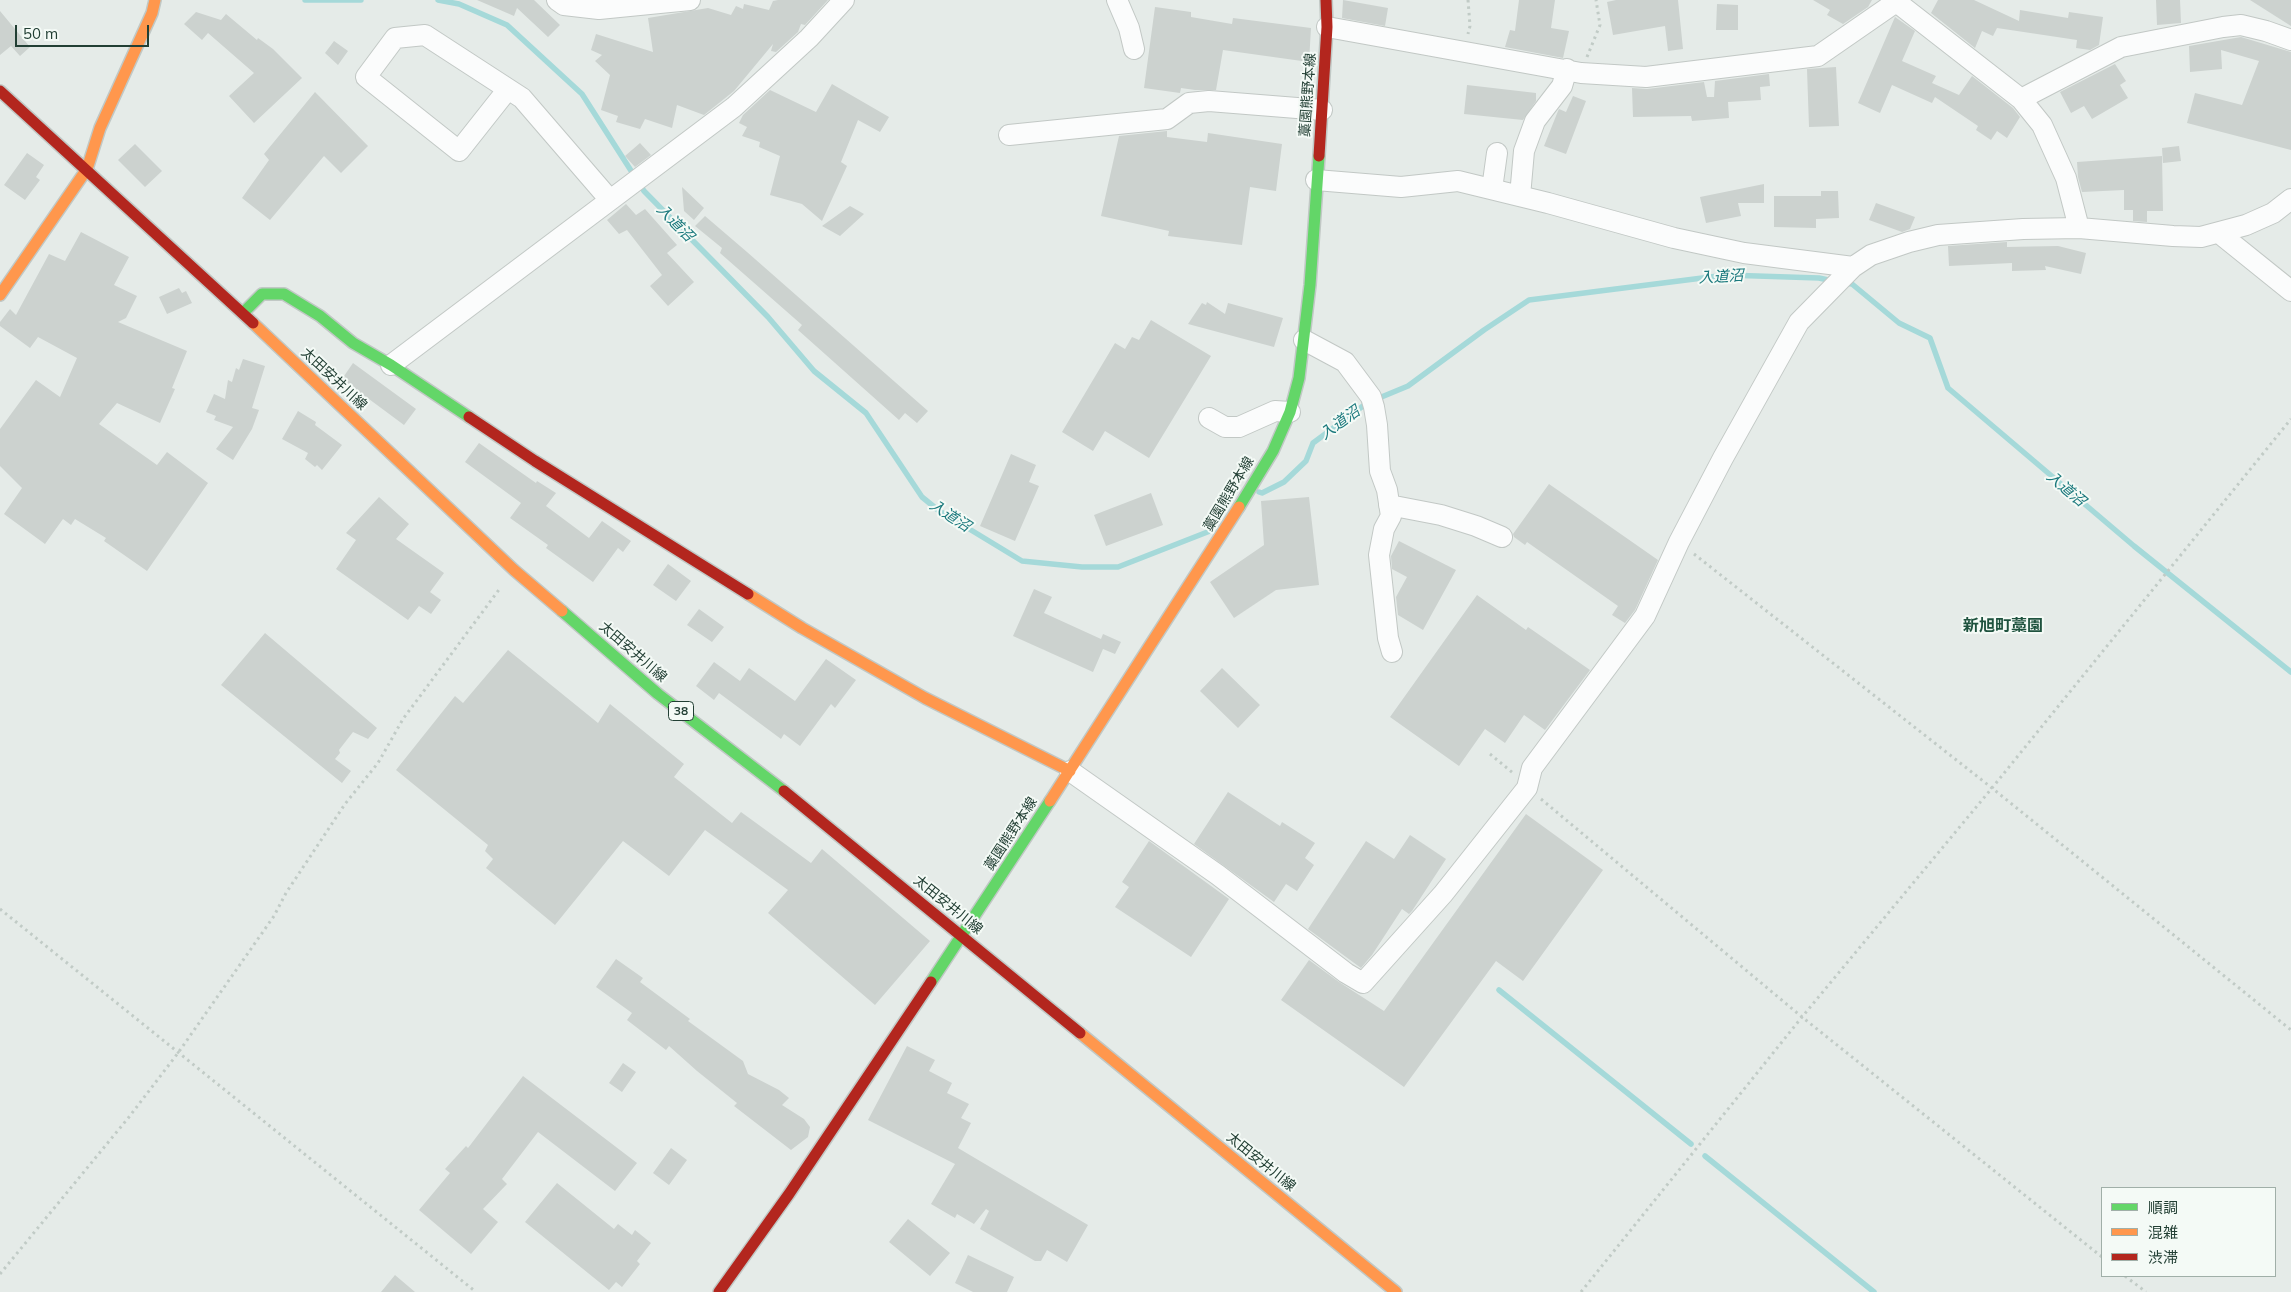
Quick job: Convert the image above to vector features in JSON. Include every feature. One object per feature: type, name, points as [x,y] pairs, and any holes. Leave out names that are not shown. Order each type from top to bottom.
[{"type":"main road","points":[[0,295],[87,168],[100,128],[152,13],[155,0]]},
{"type":"main road","name":"藁園熊野本線","points":[[720,1292],[823,1144],[962,936],[1254,485],[1273,451],[1290,412],[1299,378],[1304,340],[1322,110],[1327,27],[1326,0]]},
{"type":"main road","name":"太田安井川線","points":[[0,91],[87,168],[243,313],[514,570],[658,694],[758,770],[1396,1292]]},
{"type":"main road","points":[[243,313],[262,294],[284,294],[320,316],[353,343],[391,365],[535,460],[802,628],[933,702],[1070,771]]},
{"type":"street","points":[[557,0],[564,5],[599,9],[690,0]]},
{"type":"street","points":[[391,365],[734,107],[809,38],[844,0]]},
{"type":"street","points":[[1117,0],[1129,28],[1134,49]]},
{"type":"street","points":[[1327,27],[1464,53],[1574,71],[1646,78],[1818,56],[1895,1],[2021,100],[2042,125],[2066,178],[2079,228]]},
{"type":"street","points":[[2021,100],[2121,48],[2222,27],[2241,25],[2266,30],[2291,40]]},
{"type":"street","points":[[508,89],[459,151],[366,77],[395,38],[425,35],[522,98],[610,200]]},
{"type":"street","points":[[1520,196],[1524,151],[1535,121],[1574,71]]},
{"type":"street","points":[[1009,135],[1166,119],[1189,103],[1209,101],[1322,110]]},
{"type":"street","points":[[1492,189],[1496,153]]},
{"type":"street","points":[[1316,180],[1401,187],[1458,181],[1674,238],[1744,253],[1850,270]]},
{"type":"street","points":[[1070,771],[1218,875],[1346,973],[1363,983],[1443,894],[1527,788],[1532,768],[1645,616],[1679,542],[1799,322],[1850,270],[1871,255],[1909,242],[1938,235],[2023,229],[2079,228],[2201,237],[2219,233],[2273,213],[2291,199]]},
{"type":"street","points":[[2219,233],[2291,291]]},
{"type":"street","points":[[1304,340],[1345,362],[1372,402],[1377,425],[1380,471],[1387,490],[1391,516],[1384,529],[1379,555],[1388,638],[1392,652]]},
{"type":"street","points":[[1209,418],[1225,427],[1232,427],[1239,426],[1275,411],[1290,412]]},
{"type":"street","points":[[1389,505],[1441,515],[1476,526],[1502,537]]},
{"type":"path","points":[[1464,53],[1470,26],[1468,0]]},
{"type":"path","points":[[1574,71],[1600,25],[1596,0]]},
{"type":"path","points":[[1581,1292],[1802,1017],[1992,788],[2291,419]]},
{"type":"path","points":[[1679,542],[1992,788],[2291,1030]]},
{"type":"path","points":[[0,1274],[129,1117],[178,1053],[274,916],[286,893],[345,804],[378,763],[403,719],[514,570]]},
{"type":"path","points":[[1490,754],[1527,788],[1802,1017],[2101,1256]]},
{"type":"path","points":[[0,909],[476,1292]]},
{"type":"path","points":[[2126,1277],[2146,1292]]},
{"type":"building","points":[[477,0],[534,0],[560,25],[548,37],[517,8],[514,16]]},
{"type":"building","points":[[828,0],[805,25],[801,24],[798,32],[776,52],[771,51],[773,44],[734,91],[704,115],[677,105],[672,128],[645,119],[640,129],[616,122],[618,116],[601,110],[610,75],[595,61],[602,55],[591,50],[596,34],[653,52],[648,18],[708,8],[731,15],[736,6],[743,9],[744,4],[769,10],[773,1]]},
{"type":"building","points":[[1343,0],[1388,8],[1385,26],[1342,18]]},
{"type":"building","points":[[1519,0],[1555,0],[1551,28],[1569,31],[1563,58],[1505,47],[1510,30],[1515,31]]},
{"type":"building","points":[[1616,0],[1678,0],[1683,49],[1668,51],[1665,26],[1613,35],[1607,2]]},
{"type":"building","points":[[1813,0],[1872,0],[1868,7],[1843,24],[1827,15],[1830,10]]},
{"type":"building","points":[[1938,0],[1974,0],[2019,21],[2020,10],[2068,18],[2069,12],[2103,17],[2099,45],[2090,50],[2076,48],[2077,40],[1997,28],[1993,36],[1982,31],[1975,48],[1931,13]]},
{"type":"building","points":[[2156,0],[2180,0],[2181,23],[2157,25]]},
{"type":"building","points":[[2250,0],[2291,0],[2291,26]]},
{"type":"building","points":[[1717,4],[1738,5],[1738,30],[1716,30]]},
{"type":"building","points":[[1155,7],[1191,12],[1191,17],[1232,24],[1233,18],[1311,28],[1309,62],[1223,50],[1216,90],[1181,88],[1180,93],[1144,88]]},
{"type":"building","points":[[0,11],[30,47],[20,56],[11,46],[0,55]]},
{"type":"building","points":[[196,12],[221,20],[226,14],[257,40],[258,38],[273,49],[302,78],[254,123],[229,96],[254,73],[208,33],[202,40],[184,24]]},
{"type":"building","points":[[1895,17],[1915,31],[1902,61],[1936,76],[1932,83],[1959,95],[1972,76],[2013,108],[2020,117],[2007,138],[1997,131],[1991,140],[1976,130],[1978,126],[1935,97],[1932,103],[1892,85],[1880,113],[1858,103]]},
{"type":"building","points":[[2241,37],[2291,52],[2291,150],[2187,123],[2195,93],[2242,105],[2259,61],[2221,50],[2222,69],[2190,72],[2189,46]]},
{"type":"building","points":[[334,41],[348,51],[338,65],[325,53]]},
{"type":"building","points":[[2115,64],[2126,81],[2120,85],[2128,98],[2092,119],[2084,106],[2071,113],[2060,92]]},
{"type":"building","points":[[1836,67],[1839,126],[1809,127],[1807,69]]},
{"type":"building","points":[[1769,74],[1770,86],[1760,87],[1761,100],[1728,102],[1729,118],[1692,121],[1691,116],[1633,117],[1632,88],[1647,89],[1704,82],[1707,97],[1714,97],[1715,81]]},
{"type":"building","points":[[832,84],[889,117],[880,132],[858,120],[841,162],[847,166],[822,221],[802,204],[770,195],[780,156],[759,147],[760,142],[742,136],[747,127],[739,123],[743,115],[770,90],[816,112]]},
{"type":"building","points":[[1467,85],[1536,93],[1536,101],[1523,120],[1464,114]]},
{"type":"building","points":[[315,92],[368,146],[341,173],[324,156],[270,220],[242,198],[269,160],[264,154]]},
{"type":"building","points":[[1573,96],[1586,101],[1566,154],[1544,146],[1559,109],[1566,112]]},
{"type":"building","points":[[1167,131],[1167,137],[1207,142],[1208,133],[1282,144],[1276,191],[1250,187],[1242,245],[1168,236],[1169,231],[1101,216],[1119,136]]},
{"type":"building","points":[[640,143],[651,155],[635,167],[625,156]]},
{"type":"building","points":[[135,144],[162,171],[145,187],[118,160]]},
{"type":"building","points":[[2179,146],[2181,161],[2163,163],[2162,148]]},
{"type":"building","points":[[27,153],[44,165],[36,177],[40,180],[25,200],[4,185]]},
{"type":"building","points":[[2162,156],[2163,211],[2147,211],[2147,222],[2133,221],[2133,210],[2124,210],[2124,190],[2082,192],[2077,162]]},
{"type":"building","points":[[1764,184],[1764,203],[1738,203],[1741,216],[1706,223],[1700,197]]},
{"type":"building","points":[[682,187],[704,208],[694,220],[684,211]]},
{"type":"building","points":[[1821,191],[1838,191],[1839,218],[1816,219],[1816,228],[1774,227],[1774,196],[1821,196]]},
{"type":"building","points":[[1876,203],[1915,217],[1910,229],[1902,232],[1869,220]]},
{"type":"building","points":[[626,204],[636,215],[645,209],[677,245],[667,253],[694,282],[668,306],[650,286],[662,275],[627,230],[619,234],[607,220]]},
{"type":"building","points":[[850,206],[864,214],[840,236],[822,226]]},
{"type":"building","points":[[705,216],[928,411],[917,423],[905,413],[899,420],[798,330],[802,325],[720,253],[722,248],[695,226]]},
{"type":"building","points":[[81,232],[129,257],[114,285],[137,296],[126,318],[118,322],[187,351],[172,388],[175,389],[160,423],[117,403],[99,424],[157,465],[167,452],[208,483],[147,571],[104,541],[106,538],[75,519],[71,525],[63,519],[45,544],[4,514],[22,488],[0,466],[0,429],[36,380],[60,397],[77,358],[38,337],[30,348],[0,326],[0,322],[10,309],[16,315],[49,254],[65,261]]},
{"type":"building","points":[[2007,242],[2007,247],[2058,246],[2086,253],[2081,274],[2045,266],[2046,270],[2012,271],[2012,263],[1949,266],[1948,246]]},
{"type":"building","points":[[179,288],[182,293],[186,291],[192,303],[167,314],[159,297]]},
{"type":"building","points":[[1207,302],[1225,314],[1228,303],[1283,318],[1274,347],[1188,324],[1202,303],[1206,305]]},
{"type":"building","points":[[1151,320],[1211,356],[1149,458],[1105,431],[1093,451],[1062,432],[1115,343],[1125,349],[1132,337],[1139,340]]},
{"type":"building","points":[[243,359],[265,366],[252,408],[259,410],[252,429],[233,460],[216,449],[233,427],[214,420],[216,416],[206,412],[214,394],[225,399],[228,380],[232,382],[236,368],[239,370]]},
{"type":"building","points":[[353,363],[416,409],[404,425],[342,379]]},
{"type":"building","points":[[298,411],[316,422],[315,425],[342,445],[322,470],[305,459],[308,453],[282,439]]},
{"type":"building","points":[[479,443],[536,483],[537,481],[556,493],[546,506],[589,538],[602,521],[631,541],[623,552],[618,548],[593,582],[546,548],[548,545],[510,518],[521,503],[465,462]]},
{"type":"building","points":[[1011,454],[1036,465],[1029,482],[1039,486],[1015,541],[980,526]]},
{"type":"building","points":[[1549,484],[1658,560],[1635,610],[1625,623],[1612,615],[1618,606],[1527,542],[1525,545],[1514,537],[1513,534]]},
{"type":"building","points":[[1151,493],[1163,525],[1106,546],[1094,515]]},
{"type":"building","points":[[379,497],[409,524],[396,539],[444,573],[430,592],[441,600],[431,614],[419,606],[408,620],[336,569],[356,540],[346,533]]},
{"type":"building","points":[[1309,497],[1319,585],[1276,590],[1234,618],[1210,582],[1264,545],[1261,501]]},
{"type":"building","points":[[1399,541],[1456,570],[1423,630],[1398,615],[1396,597],[1407,577],[1392,569],[1391,556]]},
{"type":"building","points":[[668,564],[691,581],[676,601],[653,585]]},
{"type":"building","points":[[1034,589],[1052,597],[1044,613],[1101,639],[1103,634],[1121,642],[1115,654],[1103,649],[1093,672],[1013,636]]},
{"type":"building","points":[[1477,595],[1526,630],[1528,627],[1590,670],[1545,730],[1524,715],[1505,743],[1485,729],[1459,766],[1390,717]]},
{"type":"building","points":[[699,609],[724,627],[712,642],[687,625]]},
{"type":"building","points":[[265,633],[377,728],[368,739],[353,732],[339,750],[340,753],[335,759],[351,771],[342,783],[221,685]]},
{"type":"building","points":[[508,650],[598,723],[610,704],[684,764],[674,777],[732,823],[741,812],[811,863],[822,849],[930,941],[875,1005],[768,913],[788,890],[705,830],[669,876],[623,841],[555,925],[486,868],[493,859],[485,851],[488,845],[396,770],[455,696],[463,703]]},
{"type":"building","points":[[826,659],[856,680],[835,708],[831,704],[800,746],[784,734],[781,739],[719,693],[714,700],[696,686],[714,662],[740,681],[749,668],[795,701]]},
{"type":"building","points":[[1222,668],[1260,705],[1238,728],[1200,691]]},
{"type":"building","points":[[1228,792],[1280,826],[1282,822],[1315,843],[1305,858],[1314,865],[1297,891],[1286,884],[1274,902],[1194,844]]},
{"type":"building","points":[[1526,814],[1603,870],[1523,981],[1496,961],[1404,1087],[1281,1000],[1309,960],[1384,1011]]},
{"type":"building","points":[[1410,835],[1446,859],[1412,911],[1409,914],[1402,909],[1372,955],[1361,968],[1308,929],[1366,841],[1394,859]]},
{"type":"building","points":[[1149,841],[1229,899],[1191,957],[1115,907],[1129,887],[1122,882]]},
{"type":"building","points":[[616,959],[643,978],[640,982],[690,1019],[688,1021],[743,1061],[748,1074],[779,1090],[789,1098],[782,1105],[804,1119],[810,1127],[808,1137],[791,1150],[734,1106],[737,1103],[669,1046],[666,1050],[627,1020],[632,1013],[596,987]]},
{"type":"building","points":[[907,1046],[935,1060],[929,1071],[952,1083],[947,1093],[969,1104],[961,1118],[971,1123],[958,1148],[1088,1225],[1067,1262],[1047,1250],[1041,1261],[1035,1261],[980,1229],[989,1211],[986,1209],[974,1224],[957,1214],[955,1218],[931,1204],[955,1164],[868,1120]]},
{"type":"building","points":[[623,1063],[636,1072],[622,1092],[609,1083]]},
{"type":"building","points":[[523,1076],[637,1163],[615,1191],[538,1132],[502,1179],[507,1184],[483,1209],[498,1222],[471,1254],[419,1210],[450,1173],[445,1169],[466,1146],[468,1148]]},
{"type":"building","points":[[671,1148],[687,1160],[669,1185],[653,1173]]},
{"type":"building","points":[[557,1183],[614,1229],[618,1224],[632,1235],[635,1230],[651,1243],[637,1261],[640,1264],[622,1287],[616,1282],[609,1290],[525,1222]]},
{"type":"building","points":[[908,1219],[950,1253],[930,1276],[889,1242]]},
{"type":"building","points":[[968,1255],[1014,1277],[1007,1292],[973,1292],[955,1283]]},
{"type":"building","points":[[395,1275],[415,1292],[381,1292]]},
{"type":"waterway","name":"入道沼","points":[[305,0],[361,0]]},
{"type":"waterway","name":"入道沼","points":[[438,0],[459,4],[507,25],[582,94],[644,191],[768,317],[814,371],[866,413],[922,497],[938,510],[1022,561],[1082,567],[1118,567],[1210,531],[1212,527]]},
{"type":"waterway","name":"入道沼","points":[[1259,492],[1262,493],[1284,482],[1306,461],[1313,443],[1367,403],[1408,386],[1484,330],[1529,300],[1726,275],[1819,278],[1833,281]]},
{"type":"waterway","name":"入道沼","points":[[1845,283],[1852,284],[1899,323],[1930,338],[1948,388],[2134,546],[2291,672]]},
{"type":"waterway","points":[[1499,990],[1691,1144]]},
{"type":"waterway","points":[[1705,1156],[1874,1292]]},
{"type":"traffic: fast","points":[[1239,507],[1273,451],[1290,412],[1299,378],[1310,285],[1319,156]]},
{"type":"traffic: fast","points":[[243,313],[262,294],[284,294],[320,316],[353,343],[391,365],[469,417]]},
{"type":"traffic: fast","points":[[562,611],[658,694],[784,791]]},
{"type":"traffic: fast","points":[[931,982],[1050,801]]},
{"type":"traffic: slow","points":[[0,295],[87,169],[100,128],[152,13],[155,0]]},
{"type":"traffic: slow","points":[[253,323],[514,570],[562,611]]},
{"type":"traffic: slow","points":[[1050,801],[1239,507]]},
{"type":"traffic: slow","points":[[748,594],[802,628],[925,698],[1070,771]]},
{"type":"traffic: slow","points":[[1080,1033],[1396,1292]]},
{"type":"traffic: jam","points":[[1319,156],[1327,27],[1326,0]]},
{"type":"traffic: jam","points":[[0,91],[253,323]]},
{"type":"traffic: jam","points":[[469,417],[535,461],[748,594]]},
{"type":"traffic: jam","points":[[784,791],[1080,1033]]},
{"type":"traffic: jam","points":[[719,1292],[789,1194],[931,982]]},
{"type":"district","name":"新旭町藁園","points":[[2003,626]]}]
